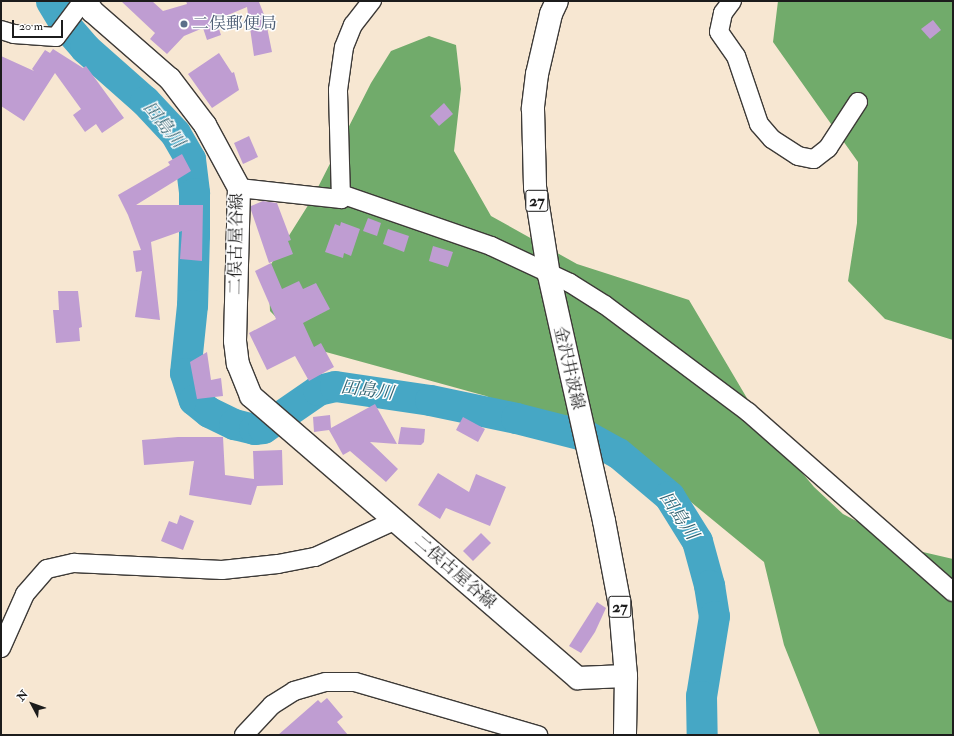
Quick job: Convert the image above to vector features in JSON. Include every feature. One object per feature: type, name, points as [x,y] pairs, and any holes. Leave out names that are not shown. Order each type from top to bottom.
[{"type":"main road","name":"金沢井波線","points":[[557,1],[543,43],[534,109],[535,187],[549,275],[595,481],[620,606],[626,676],[625,735]]},
{"type":"main road","name":"二俣古屋谷線","points":[[83,4],[170,79],[205,125],[239,188],[235,341],[238,364],[251,396],[294,436],[396,520],[578,678],[626,676]]},
{"type":"street","points":[[239,188],[341,199],[338,90],[344,47],[353,25],[372,1]]},
{"type":"street","points":[[732,1],[723,13],[719,32],[736,56],[759,124],[772,139],[798,156],[814,159],[828,148],[858,102]]},
{"type":"street","points":[[1,30],[14,34],[56,37],[83,4]]},
{"type":"street","points":[[341,194],[491,246],[549,275],[570,283],[604,305],[748,412],[953,592]]},
{"type":"street","points":[[1,648],[25,594],[47,569],[74,562],[222,570],[278,564],[315,557],[396,520]]},
{"type":"street","points":[[244,735],[272,705],[294,691],[326,682],[355,682],[538,735]]},
{"type":"green space","points":[[778,1],[953,1],[953,340],[885,319],[848,281],[857,223],[858,162],[773,42]]},
{"type":"green space","points":[[429,36],[456,45],[461,89],[454,151],[491,216],[577,264],[689,300],[764,427],[814,487],[843,514],[910,549],[953,559],[953,735],[820,735],[784,645],[764,562],[641,461],[486,396],[304,346],[270,311],[268,269],[312,199],[371,83],[391,51]]},
{"type":"building","points":[[121,1],[152,1],[163,11],[187,4],[186,1],[261,1],[259,2],[265,17],[272,52],[254,56],[247,7],[216,20],[221,35],[207,40],[203,28],[184,36],[167,54],[150,39],[155,33]]},
{"type":"building","points":[[933,20],[941,30],[930,39],[921,29]]},
{"type":"building","points":[[53,49],[83,68],[86,66],[124,118],[102,133],[96,124],[85,132],[73,115],[81,109],[55,73],[24,121],[1,106],[1,56],[34,71],[32,69],[45,50],[50,53]]},
{"type":"building","points":[[219,53],[232,73],[234,72],[239,90],[212,108],[188,74]]},
{"type":"building","points":[[444,103],[453,114],[439,126],[430,116]]},
{"type":"building","points":[[249,136],[258,157],[243,164],[234,143]]},
{"type":"building","points":[[182,154],[191,171],[136,205],[203,205],[202,261],[180,259],[182,231],[151,242],[160,320],[135,317],[142,271],[136,272],[133,251],[141,250],[128,215],[118,195],[170,165],[168,162]]},
{"type":"building","points":[[263,201],[277,203],[291,240],[288,241],[293,254],[269,263],[251,210],[251,206]]},
{"type":"building","points":[[368,218],[381,223],[377,236],[363,231]]},
{"type":"building","points":[[341,222],[360,229],[351,256],[344,253],[343,258],[325,252],[335,224],[340,226]]},
{"type":"building","points":[[388,229],[409,236],[404,252],[383,244]]},
{"type":"building","points":[[433,246],[453,252],[448,267],[429,261]]},
{"type":"building","points":[[271,263],[282,289],[299,281],[303,289],[316,283],[330,309],[303,323],[314,347],[321,343],[334,367],[309,381],[295,356],[267,370],[249,333],[276,319],[255,271]]},
{"type":"building","points":[[58,291],[78,291],[82,327],[79,328],[80,341],[56,343],[53,310],[59,310]]},
{"type":"building","points":[[207,352],[211,380],[221,378],[223,396],[197,399],[190,362]]},
{"type":"building","points":[[375,404],[397,444],[370,442],[398,469],[386,482],[350,451],[343,455],[329,430],[314,432],[313,417],[330,415],[331,428]]},
{"type":"building","points":[[463,417],[485,429],[478,442],[456,430]]},
{"type":"building","points":[[401,427],[425,429],[424,442],[421,445],[398,444]]},
{"type":"building","points":[[178,437],[223,437],[225,475],[254,479],[253,451],[282,450],[283,485],[257,486],[251,505],[189,495],[194,461],[144,465],[142,440]]},
{"type":"building","points":[[438,473],[469,492],[476,474],[506,487],[490,526],[446,508],[440,519],[418,505]]},
{"type":"building","points":[[180,515],[194,521],[183,550],[161,541],[169,521],[177,524]]},
{"type":"building","points":[[481,533],[491,543],[473,561],[463,551]]},
{"type":"building","points":[[597,602],[606,608],[595,632],[581,653],[569,646]]},
{"type":"building","points":[[327,698],[343,717],[337,722],[348,735],[278,735],[318,700],[321,703]]},
{"type":"waterway","name":"田島川","points":[[51,1],[66,26],[85,48],[145,101],[175,133],[190,159],[194,193],[194,235],[192,305],[185,373],[194,400],[209,412],[234,424],[254,429],[263,428],[318,390],[335,386],[430,400],[516,418],[587,436],[618,453],[669,496],[697,541],[709,585],[714,616],[701,696],[702,735]]},
{"type":"place","name":"二俣郵便局","points":[[184,24]]}]
